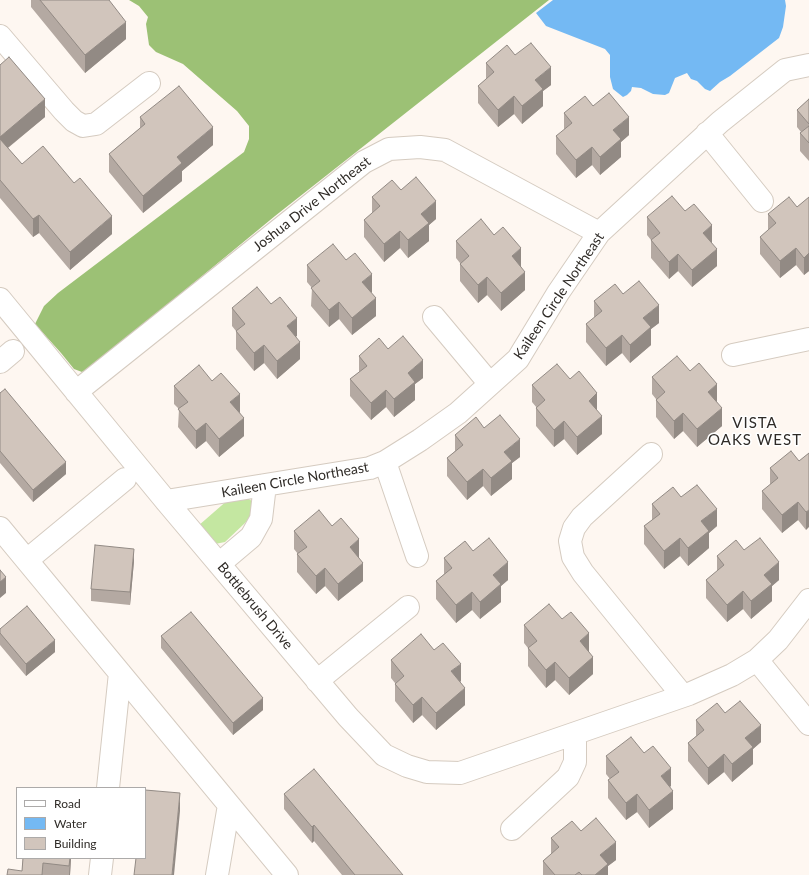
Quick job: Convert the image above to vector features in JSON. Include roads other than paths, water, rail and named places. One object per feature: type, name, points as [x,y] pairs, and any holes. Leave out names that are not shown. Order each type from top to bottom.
[{"type":"street","points":[[0,36],[64,111],[74,121],[83,126],[96,124],[149,83]]},
{"type":"street","name":"Kaileen Circle Northeast","points":[[166,501],[370,468],[385,462],[420,440],[458,412],[518,359],[558,293],[599,233],[707,133],[785,70],[809,65]]},
{"type":"street","points":[[707,133],[762,201]]},
{"type":"street","name":"Joshua Drive Northeast","points":[[76,392],[364,162],[389,149],[420,147],[445,150],[599,233]]},
{"type":"street","name":"Bottlebrush Drive","points":[[0,299],[166,501],[317,681],[384,755],[408,766],[427,772],[460,773],[575,734]]},
{"type":"street","points":[[434,317],[490,384]]},
{"type":"street","points":[[733,355],[809,339]]},
{"type":"street","points":[[651,454],[582,517],[574,528],[570,541],[572,557],[583,573],[683,696]]},
{"type":"street","points":[[385,462],[417,556]]},
{"type":"street","points":[[27,560],[125,479]]},
{"type":"street","points":[[219,564],[250,537],[262,519],[265,485]]},
{"type":"street","points":[[0,528],[287,875]]},
{"type":"street","points":[[512,829],[568,777],[575,762],[575,734],[683,696],[732,675],[757,660],[778,640],[809,600]]},
{"type":"street","points":[[317,681],[408,607]]},
{"type":"street","points":[[757,660],[809,724]]},
{"type":"street","points":[[108,787],[120,673]]},
{"type":"street","points":[[217,875],[229,805]]},
{"type":"street","points":[[100,875],[102,859]]},
{"type":"water","points":[[553,0],[785,0],[786,6],[783,27],[779,38],[710,91],[705,89],[697,81],[691,79],[687,73],[675,78],[669,93],[665,95],[653,94],[641,88],[632,87],[631,91],[623,97],[613,89],[610,77],[610,55],[605,49],[546,26],[536,13]]},
{"type":"district","name":"VISTA OAKS WEST","points":[[755,432]]}]
